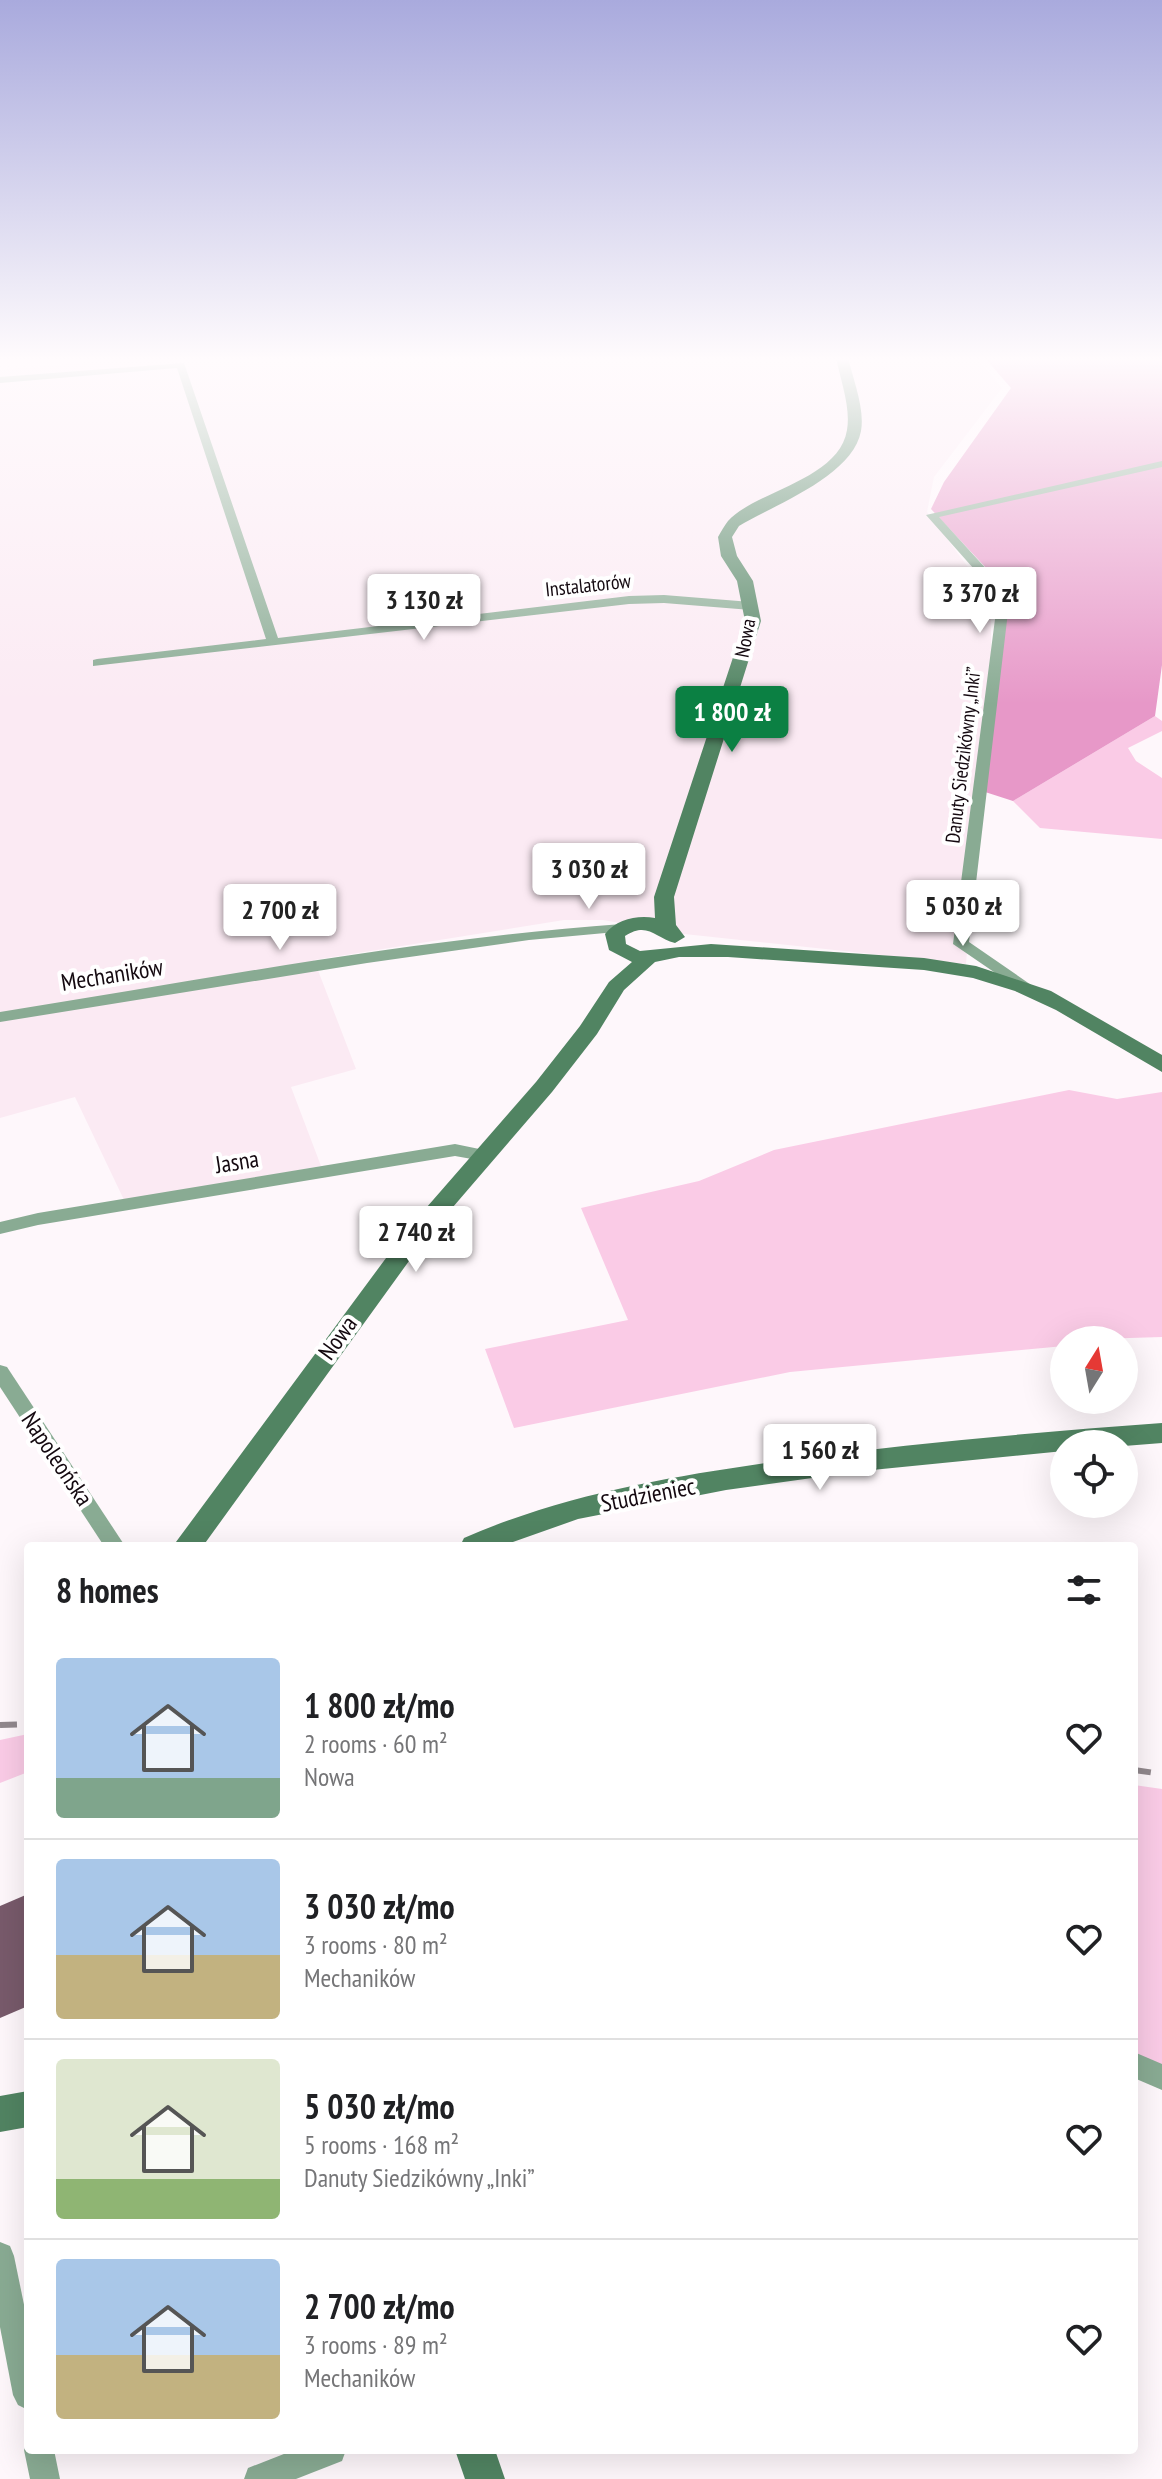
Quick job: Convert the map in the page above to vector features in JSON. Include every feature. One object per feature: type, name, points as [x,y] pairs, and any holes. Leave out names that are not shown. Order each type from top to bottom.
[{"type":"street","points":[[217,473],[273,642]]},
{"type":"street","points":[[751,606],[745,581],[725,547],[725,537],[734,523],[747,514],[820,473]]},
{"type":"street","name":"Danuty Siedzikówny „Inki”","points":[[1029,989],[961,944],[1004,595],[931,515],[1123,473]]},
{"type":"street","name":"Instalatorów","points":[[97,663],[629,600],[751,606]]},
{"type":"street","name":"Nowa","points":[[616,986],[625,936],[664,897],[750,634],[753,621],[751,606]]},
{"type":"street","name":"Nowa","points":[[190,1542],[404,1249],[544,1087],[589,1029],[616,986],[664,944],[668,905],[664,897]]},
{"type":"street","name":"Mechaników","points":[[0,1017],[529,935],[625,936]]},
{"type":"street","points":[[625,936],[664,944]]},
{"type":"street","points":[[625,936],[679,950],[934,967],[985,975],[1029,989],[1077,1011],[1162,1065]]},
{"type":"street","name":"Jasna","points":[[0,1228],[38,1219],[455,1150],[483,1155]]},
{"type":"street","name":"Napoleońska","points":[[0,1372],[112,1542]]},
{"type":"street","name":"Studzieniec","points":[[482,1542],[501,1533],[612,1500],[725,1480],[885,1456],[1162,1433]]},
{"type":"street","points":[[1138,2067],[1162,2077]]},
{"type":"street","points":[[0,2114],[24,2110]]},
{"type":"street","points":[[0,2256],[24,2375]]},
{"type":"street","points":[[40,2454],[45,2479]]},
{"type":"street","points":[[259,2479],[321,2454]]},
{"type":"street","points":[[476,2454],[485,2479]]},
{"type":"shaded area","points":[[0,473],[937,473],[927,512],[991,598],[991,657],[966,964],[675,933],[603,920],[564,920],[314,960],[356,1069],[291,1087],[321,1166],[125,1202],[75,1097],[0,1118]]},
{"type":"shaded area","points":[[951,473],[1162,473],[1162,665],[1155,716],[1013,801],[982,791],[991,657],[1003,586],[931,509]]},
{"type":"shaded area","points":[[1155,716],[1162,721],[1162,731],[1128,748],[1136,761],[1162,778],[1162,839],[1040,828],[1013,801]]},
{"type":"shaded area","points":[[1069,1090],[1117,1099],[1162,1092],[1162,1337],[1138,1338],[1138,1326],[1050,1326],[1050,1347],[790,1372],[514,1428],[485,1349],[628,1320],[581,1208],[699,1181],[774,1150]]},
{"type":"shaded area","points":[[24,1735],[24,1774],[0,1783],[0,1740]]},
{"type":"shaded area","points":[[1138,1786],[1162,1789],[1162,2065],[1138,2056]]},
{"type":"building","points":[[24,1896],[24,2008],[0,2018],[0,1906]]},
{"type":"railway","points":[[0,1725],[24,1724]]},
{"type":"railway","points":[[1138,1771],[1162,1774]]}]
